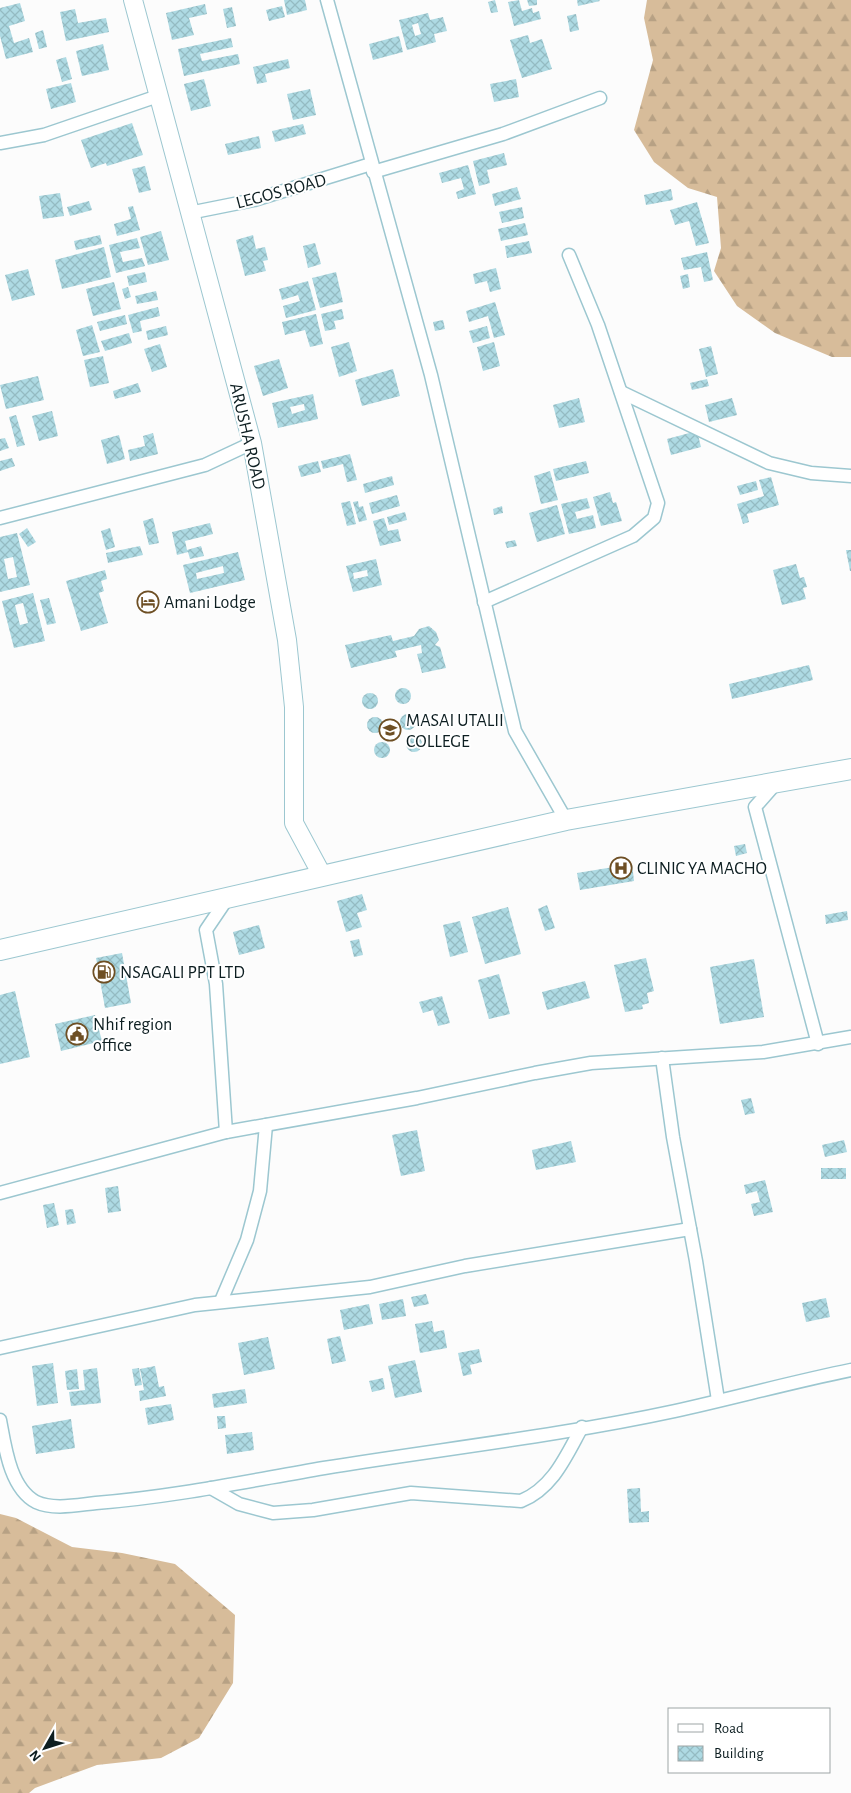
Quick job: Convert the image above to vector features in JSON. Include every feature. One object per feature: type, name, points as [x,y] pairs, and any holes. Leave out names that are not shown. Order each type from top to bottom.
[{"type":"highway","points":[[0,950],[566,820],[851,769]]},
{"type":"main road","name":"ARUSHA ROAD","points":[[133,0],[252,444],[287,640],[294,707],[294,823],[322,875]]},
{"type":"street","points":[[327,0],[372,168],[431,375],[515,731],[566,820]]},
{"type":"street","points":[[0,143],[53,132],[158,96]]},
{"type":"street","name":"LEGOS ROAD","points":[[189,213],[295,189],[503,134],[600,98]]},
{"type":"street","points":[[484,602],[633,536],[654,518],[658,503],[598,325],[569,255]]},
{"type":"street","points":[[622,392],[769,463],[811,474],[851,476]]},
{"type":"street","points":[[0,518],[205,465],[252,444]]},
{"type":"street","points":[[777,782],[754,807],[818,1044]]},
{"type":"street","points":[[226,1132],[216,984],[206,930],[229,896]]},
{"type":"street","points":[[0,1193],[226,1132],[417,1098],[582,1065],[662,1058],[724,1056],[818,1044],[851,1037]]},
{"type":"street","points":[[662,1058],[670,1120],[718,1400]]},
{"type":"street","points":[[222,1301],[247,1240],[260,1191],[266,1124]]},
{"type":"street","points":[[0,1348],[195,1305],[370,1288],[465,1266],[690,1229]]},
{"type":"street","points":[[0,1420],[9,1460],[19,1486],[26,1496],[38,1503],[56,1506],[138,1500],[582,1427],[674,1411],[851,1370]]},
{"type":"street","points":[[211,1488],[238,1504],[273,1513],[313,1510],[411,1493],[521,1501],[534,1496],[545,1487],[582,1427]]},
{"type":"green space","points":[[647,0],[851,0],[851,357],[832,357],[775,333],[737,306],[714,271],[721,248],[717,197],[688,188],[654,162],[634,130],[653,60],[644,18]]},
{"type":"green space","points":[[0,1514],[16,1518],[72,1547],[122,1553],[175,1564],[235,1615],[233,1683],[199,1738],[161,1758],[97,1765],[35,1788],[29,1793],[0,1793]]},
{"type":"building","points":[[284,0],[305,0],[307,10],[287,15]]},
{"type":"building","points":[[495,0],[498,12],[491,13],[488,2]]},
{"type":"building","points":[[519,0],[522,11],[532,8],[533,13],[539,11],[541,19],[514,26],[508,2]]},
{"type":"building","points":[[527,0],[537,0],[537,5],[529,6]]},
{"type":"building","points":[[577,0],[599,0],[600,1],[578,6]]},
{"type":"building","points":[[20,3],[25,21],[9,26],[14,43],[29,38],[33,52],[6,59],[0,36],[0,8]]},
{"type":"building","points":[[205,4],[207,14],[189,18],[194,35],[172,40],[166,13]]},
{"type":"building","points":[[282,6],[285,17],[269,21],[266,10]]},
{"type":"building","points":[[232,7],[236,26],[227,28],[223,9]]},
{"type":"building","points":[[75,9],[78,23],[106,18],[109,32],[66,41],[60,12]]},
{"type":"building","points":[[428,13],[430,20],[443,17],[447,31],[434,34],[436,42],[407,50],[399,20]],"holes":[[[418,23],[421,34],[415,36],[412,25]]]},
{"type":"building","points":[[576,14],[579,30],[570,32],[567,16]]},
{"type":"building","points":[[43,30],[47,47],[39,49],[35,33]]},
{"type":"building","points":[[528,35],[530,43],[542,39],[552,69],[522,78],[510,40]]},
{"type":"building","points":[[399,36],[403,52],[373,60],[369,44]]},
{"type":"building","points":[[231,38],[233,47],[200,54],[202,61],[238,54],[240,64],[184,76],[178,49]]},
{"type":"building","points":[[103,44],[109,70],[82,76],[76,51]]},
{"type":"building","points":[[66,57],[72,79],[62,82],[56,60]]},
{"type":"building","points":[[288,59],[290,68],[265,74],[267,82],[257,84],[253,67]]},
{"type":"building","points":[[204,79],[211,106],[191,111],[184,84]]},
{"type":"building","points":[[516,79],[519,97],[494,102],[490,84]]},
{"type":"building","points":[[71,83],[76,102],[51,109],[46,89]]},
{"type":"building","points":[[310,89],[316,115],[293,120],[287,94]]},
{"type":"building","points":[[132,123],[143,155],[107,166],[106,163],[91,168],[81,140]]},
{"type":"building","points":[[303,124],[306,134],[275,142],[272,131]]},
{"type":"building","points":[[259,136],[261,148],[228,155],[225,144]]},
{"type":"building","points":[[504,153],[507,165],[487,170],[490,183],[479,186],[473,161]]},
{"type":"building","points":[[468,165],[476,194],[458,199],[456,192],[464,189],[461,178],[442,183],[439,173]]},
{"type":"building","points":[[145,166],[151,190],[139,193],[132,169]]},
{"type":"building","points":[[517,187],[521,199],[495,206],[492,194]]},
{"type":"building","points":[[671,189],[673,200],[646,205],[644,195]]},
{"type":"building","points":[[60,193],[64,216],[43,219],[39,196]]},
{"type":"building","points":[[89,201],[92,210],[70,216],[67,207]]},
{"type":"building","points":[[697,202],[709,243],[696,246],[689,221],[675,225],[670,210]]},
{"type":"building","points":[[133,206],[140,230],[117,236],[114,224],[131,219],[128,207]]},
{"type":"building","points":[[522,207],[524,218],[502,223],[499,212]]},
{"type":"building","points":[[525,223],[528,235],[501,241],[498,229]]},
{"type":"building","points":[[161,231],[169,260],[148,265],[140,237]]},
{"type":"building","points":[[100,235],[102,244],[76,250],[74,241]]},
{"type":"building","points":[[253,235],[256,249],[265,247],[268,260],[263,261],[266,271],[245,276],[236,240]]},
{"type":"building","points":[[137,238],[140,248],[120,252],[123,262],[142,258],[145,266],[116,273],[109,245]]},
{"type":"building","points":[[529,241],[532,253],[507,258],[505,246]]},
{"type":"building","points":[[315,243],[321,264],[308,268],[303,246]]},
{"type":"building","points":[[104,247],[111,277],[62,289],[55,260]]},
{"type":"building","points":[[707,252],[713,280],[704,282],[701,267],[684,270],[681,258]]},
{"type":"building","points":[[496,268],[501,289],[490,292],[487,281],[475,284],[473,274]]},
{"type":"building","points":[[28,269],[35,295],[12,301],[5,275]]},
{"type":"building","points":[[145,272],[147,282],[129,286],[127,276]]},
{"type":"building","points":[[336,272],[343,302],[320,308],[312,278]]},
{"type":"building","points":[[688,274],[690,287],[683,289],[680,276]]},
{"type":"building","points":[[308,281],[316,310],[286,318],[283,306],[300,301],[298,295],[282,300],[279,289]]},
{"type":"building","points":[[114,282],[121,309],[93,316],[86,289]]},
{"type":"building","points":[[128,287],[131,297],[125,299],[122,289]]},
{"type":"building","points":[[156,291],[158,300],[137,304],[135,296]]},
{"type":"building","points":[[495,302],[505,335],[494,338],[488,316],[469,322],[466,311]]},
{"type":"building","points":[[158,307],[160,316],[140,321],[142,331],[133,333],[128,315]]},
{"type":"building","points":[[342,309],[344,319],[334,321],[336,329],[325,331],[321,314]]},
{"type":"building","points":[[316,314],[323,344],[310,347],[305,330],[285,335],[282,322]]},
{"type":"building","points":[[125,315],[127,324],[100,331],[97,322]]},
{"type":"building","points":[[443,320],[445,329],[435,331],[433,322]]},
{"type":"building","points":[[92,325],[100,352],[83,356],[76,330]]},
{"type":"building","points":[[166,326],[168,335],[148,340],[146,331]]},
{"type":"building","points":[[487,326],[490,338],[473,343],[469,331]]},
{"type":"building","points":[[129,333],[132,343],[105,351],[101,341]]},
{"type":"building","points":[[349,342],[357,371],[339,377],[331,347]]},
{"type":"building","points":[[494,342],[500,366],[483,371],[477,347]]},
{"type":"building","points":[[160,344],[167,367],[152,372],[144,349]]},
{"type":"building","points":[[711,346],[718,374],[706,377],[699,349]]},
{"type":"building","points":[[103,356],[109,383],[90,387],[84,360]]},
{"type":"building","points":[[279,359],[288,388],[263,396],[254,366]]},
{"type":"building","points":[[393,369],[400,396],[362,406],[355,380]]},
{"type":"building","points":[[38,376],[44,400],[6,409],[0,385]]},
{"type":"building","points":[[707,379],[709,386],[692,390],[690,383]]},
{"type":"building","points":[[138,383],[141,392],[115,399],[113,391]]},
{"type":"building","points":[[313,394],[318,419],[278,428],[272,403]],"holes":[[[304,404],[305,410],[292,414],[290,407]]]},
{"type":"building","points":[[579,398],[585,422],[559,428],[553,405]]},
{"type":"building","points":[[732,398],[737,415],[709,422],[705,405]]},
{"type":"building","points":[[52,411],[58,436],[39,441],[32,416]]},
{"type":"building","points":[[16,415],[25,445],[17,447],[9,417]]},
{"type":"building","points":[[697,431],[701,447],[671,455],[667,439]]},
{"type":"building","points":[[153,433],[158,454],[130,461],[128,450],[145,446],[143,436]]},
{"type":"building","points":[[119,435],[125,459],[107,464],[101,440]]},
{"type":"building","points":[[5,438],[9,448],[0,451],[0,439]]},
{"type":"building","points":[[350,454],[357,480],[347,482],[343,464],[323,469],[321,461]]},
{"type":"building","points":[[12,458],[15,466],[0,471],[0,461]]},
{"type":"building","points":[[318,461],[321,472],[301,477],[298,466]]},
{"type":"building","points":[[586,461],[589,473],[556,481],[553,469]]},
{"type":"building","points":[[550,471],[558,500],[541,504],[534,476]]},
{"type":"building","points":[[392,476],[394,485],[365,493],[363,484]]},
{"type":"building","points":[[771,477],[779,505],[747,514],[749,522],[743,524],[737,504],[764,496],[759,480]]},
{"type":"building","points":[[756,481],[758,490],[740,495],[737,486]]},
{"type":"building","points":[[610,492],[613,503],[616,502],[622,521],[601,526],[593,497]]},
{"type":"building","points":[[397,495],[400,506],[372,514],[369,503]]},
{"type":"building","points":[[587,498],[590,508],[575,512],[577,519],[593,515],[596,528],[569,534],[561,504]]},
{"type":"building","points":[[350,501],[356,524],[347,526],[341,503]]},
{"type":"building","points":[[358,501],[359,507],[363,506],[367,520],[359,522],[353,502]]},
{"type":"building","points":[[557,505],[565,534],[537,542],[529,513]]},
{"type":"building","points":[[502,506],[503,513],[494,515],[493,509]]},
{"type":"building","points":[[405,512],[407,520],[389,525],[387,517]]},
{"type":"building","points":[[153,518],[159,543],[149,545],[143,521]]},
{"type":"building","points":[[384,518],[388,531],[398,529],[401,541],[380,546],[373,521]]},
{"type":"building","points":[[210,523],[213,534],[185,541],[187,550],[201,546],[204,556],[190,559],[188,552],[177,555],[172,532]]},
{"type":"building","points":[[27,528],[36,542],[28,547],[19,534]]},
{"type":"building","points":[[110,528],[115,547],[106,550],[101,531]]},
{"type":"building","points":[[17,533],[30,585],[0,592],[0,537]],"holes":[[[13,557],[17,577],[8,579],[4,559]]]},
{"type":"building","points":[[515,540],[517,546],[507,548],[505,542]]},
{"type":"building","points":[[140,546],[143,555],[108,563],[106,553]]},
{"type":"building","points":[[846,550],[851,550],[851,571],[850,571]]},
{"type":"building","points":[[238,552],[245,580],[190,593],[183,565]],"holes":[[[223,566],[224,573],[197,579],[196,573]]]},
{"type":"building","points":[[376,559],[382,585],[353,592],[346,566]],"holes":[[[367,570],[368,576],[354,579],[353,573]]]},
{"type":"building","points":[[796,564],[800,578],[804,577],[807,587],[803,588],[806,599],[782,605],[773,570]]},
{"type":"building","points":[[105,570],[107,579],[101,581],[104,591],[99,593],[108,623],[81,631],[66,581]]},
{"type":"building","points":[[33,593],[45,641],[14,648],[2,601]],"holes":[[[23,603],[28,623],[20,625],[15,605]]]},
{"type":"building","points":[[49,598],[56,623],[47,625],[40,600]]},
{"type":"building","points":[[429,626],[436,632],[439,640],[435,645],[440,647],[446,668],[422,673],[417,654],[422,653],[421,645],[395,651],[397,657],[351,668],[345,645],[391,635],[393,641],[414,636],[419,629]]},
{"type":"building","points":[[809,665],[813,680],[732,699],[729,684]]},
{"type":"building","points":[[403,688],[409,690],[411,696],[409,702],[403,704],[397,702],[395,696],[397,690]]},
{"type":"building","points":[[367,693],[373,693],[378,698],[376,707],[367,709],[362,704],[362,698]]},
{"type":"building","points":[[408,714],[414,716],[416,722],[414,728],[408,730],[402,728],[400,722],[402,716]]},
{"type":"building","points":[[375,717],[381,719],[383,725],[381,731],[375,733],[369,731],[367,725],[369,719]]},
{"type":"building","points":[[411,736],[417,736],[422,741],[420,750],[411,752],[406,747],[406,741]]},
{"type":"building","points":[[379,742],[385,742],[390,747],[388,756],[379,758],[374,753],[374,747]]},
{"type":"building","points":[[745,844],[747,853],[736,856],[734,846]]},
{"type":"building","points":[[632,864],[634,881],[580,890],[577,873]]},
{"type":"building","points":[[362,894],[367,910],[357,913],[362,927],[346,932],[337,901]]},
{"type":"building","points":[[547,905],[555,928],[545,931],[538,909]]},
{"type":"building","points":[[508,907],[521,954],[485,964],[472,917]]},
{"type":"building","points":[[847,911],[848,920],[826,924],[825,915]]},
{"type":"building","points":[[460,921],[468,952],[450,957],[443,925]]},
{"type":"building","points":[[259,925],[265,948],[239,955],[233,932]]},
{"type":"building","points":[[359,939],[363,955],[354,957],[350,941]]},
{"type":"building","points":[[122,953],[131,1003],[105,1008],[96,958]]},
{"type":"building","points":[[646,958],[654,991],[647,993],[649,1003],[642,1005],[643,1009],[625,1012],[614,965]]},
{"type":"building","points":[[754,959],[764,1017],[720,1024],[710,967]]},
{"type":"building","points":[[499,974],[510,1014],[489,1019],[478,980]]},
{"type":"building","points":[[585,981],[590,998],[547,1010],[542,992]]},
{"type":"building","points":[[15,991],[30,1057],[0,1064],[0,995]]},
{"type":"building","points":[[442,996],[450,1023],[438,1026],[433,1010],[423,1013],[419,1002]]},
{"type":"building","points":[[95,1015],[102,1041],[61,1051],[55,1024]]},
{"type":"building","points":[[751,1098],[755,1113],[745,1115],[741,1100]]},
{"type":"building","points":[[417,1130],[425,1171],[401,1176],[392,1135]]},
{"type":"building","points":[[844,1140],[847,1152],[825,1157],[822,1145]]},
{"type":"building","points":[[571,1141],[576,1162],[536,1170],[532,1150]]},
{"type":"building","points":[[821,1168],[846,1168],[846,1179],[821,1179]]},
{"type":"building","points":[[765,1180],[773,1212],[754,1216],[751,1204],[760,1202],[757,1191],[746,1194],[744,1185]]},
{"type":"building","points":[[118,1186],[121,1211],[108,1213],[105,1188]]},
{"type":"building","points":[[54,1203],[59,1225],[47,1228],[43,1205]]},
{"type":"building","points":[[73,1209],[76,1223],[67,1225],[65,1210]]},
{"type":"building","points":[[426,1294],[429,1304],[414,1307],[411,1297]]},
{"type":"building","points":[[826,1298],[830,1317],[806,1322],[802,1303]]},
{"type":"building","points":[[403,1299],[406,1316],[382,1320],[379,1304]]},
{"type":"building","points":[[369,1304],[373,1324],[344,1330],[340,1310]]},
{"type":"building","points":[[432,1321],[434,1332],[444,1330],[447,1348],[420,1353],[415,1324]]},
{"type":"building","points":[[340,1336],[346,1361],[332,1364],[327,1339]]},
{"type":"building","points":[[268,1337],[275,1369],[244,1375],[238,1343]]},
{"type":"building","points":[[479,1349],[482,1362],[470,1365],[472,1374],[463,1376],[458,1353]]},
{"type":"building","points":[[415,1360],[422,1392],[395,1398],[388,1366]]},
{"type":"building","points":[[53,1363],[58,1403],[37,1406],[32,1366]]},
{"type":"building","points":[[155,1366],[159,1387],[164,1386],[166,1396],[140,1401],[139,1391],[144,1390],[140,1369]]},
{"type":"building","points":[[97,1368],[101,1403],[71,1406],[69,1392],[85,1390],[83,1370]]},
{"type":"building","points":[[139,1368],[142,1385],[135,1386],[132,1369]]},
{"type":"building","points":[[77,1369],[79,1389],[67,1390],[65,1371]]},
{"type":"building","points":[[383,1378],[385,1389],[372,1392],[369,1381]]},
{"type":"building","points":[[245,1389],[247,1403],[214,1408],[212,1394]]},
{"type":"building","points":[[171,1404],[174,1420],[148,1425],[145,1408]]},
{"type":"building","points":[[217,1416],[225,1416],[226,1428],[218,1429]]},
{"type":"building","points":[[71,1419],[75,1448],[36,1454],[32,1426]]},
{"type":"building","points":[[252,1432],[254,1450],[227,1454],[225,1435]]},
{"type":"building","points":[[640,1488],[641,1512],[649,1511],[649,1522],[629,1523],[627,1489]]},
{"type":"place","name":"Amani Lodge","points":[[148,602]]},
{"type":"place","name":"MASAI UTALII COLLEGE","points":[[390,730]]},
{"type":"place","name":"CLINIC YA MACHO","points":[[621,868]]},
{"type":"place","name":"NSAGALI PPT LTD","points":[[104,972]]},
{"type":"place","name":"Nhif region office","points":[[77,1034]]}]
